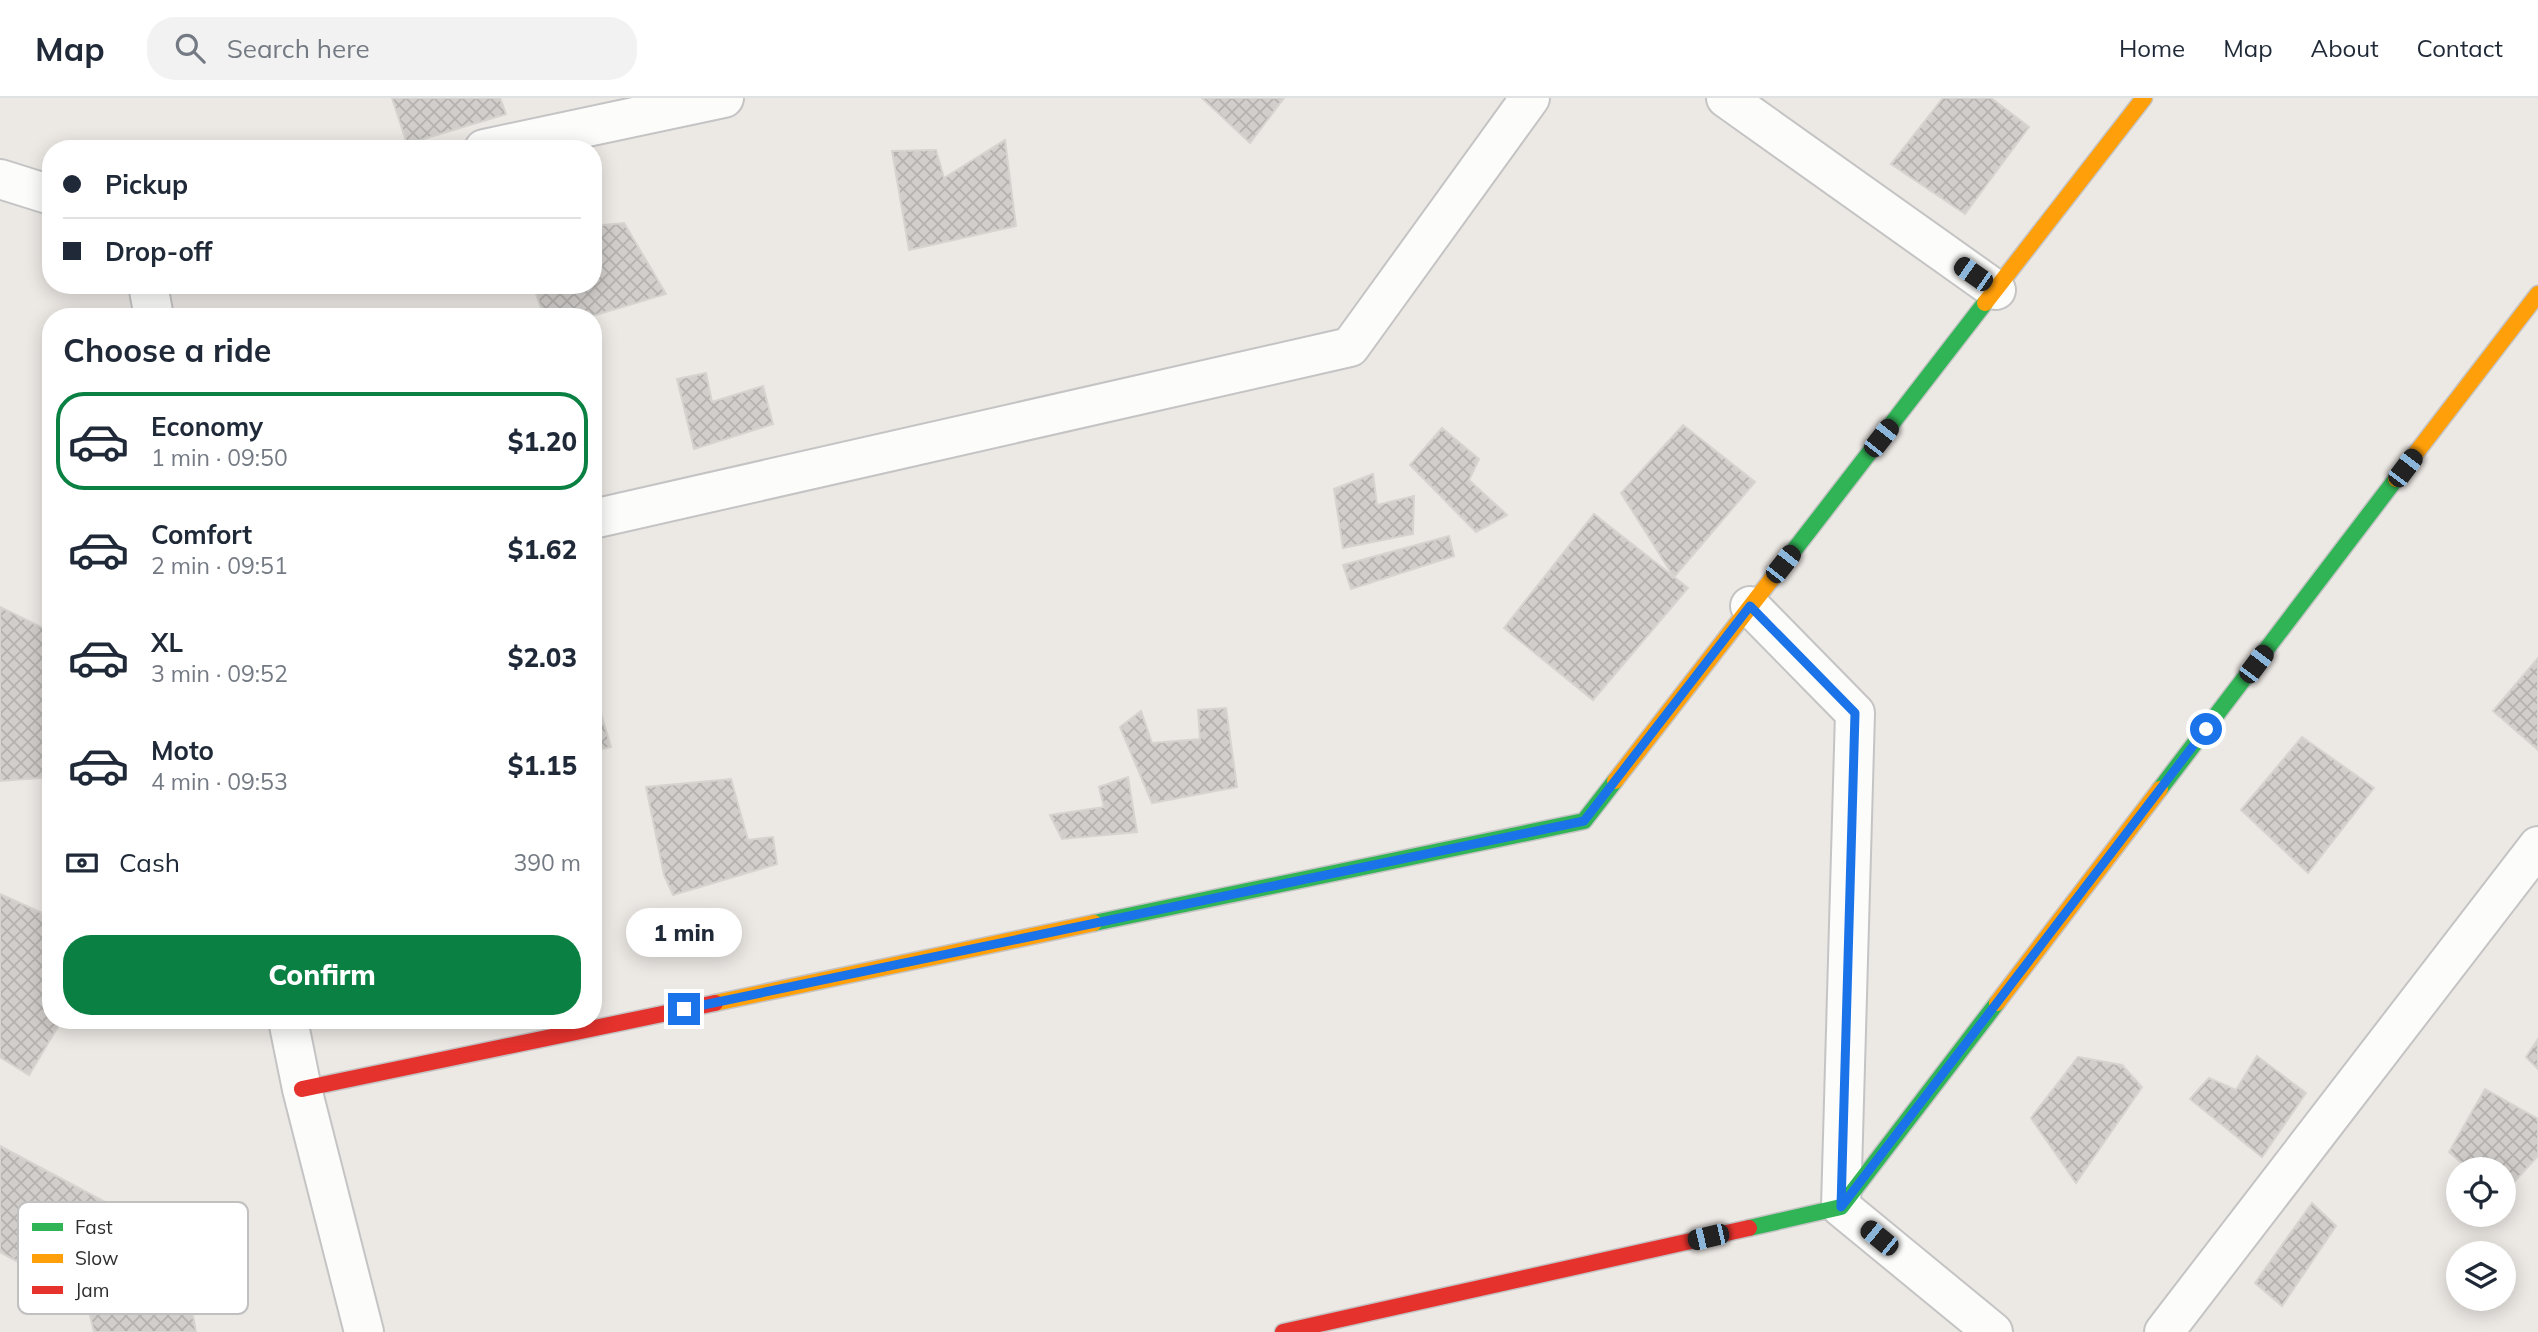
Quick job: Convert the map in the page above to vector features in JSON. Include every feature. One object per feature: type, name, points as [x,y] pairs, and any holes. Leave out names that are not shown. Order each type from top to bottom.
[{"type":"street","points":[[526,140],[724,98]]},
{"type":"street","points":[[602,517],[1350,348],[1531,98]]},
{"type":"street","points":[[1726,98],[1996,290]]},
{"type":"street","points":[[602,1026],[1584,821],[2144,98]]},
{"type":"street","points":[[0,179],[42,192]]},
{"type":"street","points":[[1283,1332],[1841,1207],[2538,294]]},
{"type":"street","points":[[1750,606],[1855,713],[1841,1207]]},
{"type":"street","points":[[2164,1332],[2538,846]]},
{"type":"street","points":[[290,1029],[302,1089],[364,1332]]},
{"type":"street","points":[[302,1089],[589,1029]]},
{"type":"street","points":[[1841,1207],[1993,1332]]},
{"type":"building","points":[[392,98],[500,98],[506,114],[420,140],[406,140]]},
{"type":"building","points":[[1202,98],[1284,98],[1250,143]]},
{"type":"building","points":[[1943,98],[1991,98],[2029,127],[1965,214],[1891,164]]},
{"type":"building","points":[[1005,140],[1016,226],[909,250],[892,151],[936,150],[944,178]]},
{"type":"building","points":[[624,223],[666,294],[602,313],[602,308],[541,308],[536,294],[602,294],[602,225]]},
{"type":"building","points":[[706,373],[712,402],[763,386],[773,424],[694,449],[677,379]]},
{"type":"building","points":[[1683,425],[1755,482],[1674,577],[1621,493]]},
{"type":"building","points":[[1442,428],[1479,459],[1469,480],[1507,515],[1476,532],[1410,465]]},
{"type":"building","points":[[1373,474],[1377,505],[1414,496],[1413,534],[1343,548],[1334,489]]},
{"type":"building","points":[[1594,514],[1688,588],[1593,700],[1504,628]]},
{"type":"building","points":[[1449,536],[1454,556],[1351,589],[1343,565]]},
{"type":"building","points":[[0,607],[42,628],[42,778],[0,781]]},
{"type":"building","points":[[2538,658],[2538,750],[2493,711]]},
{"type":"building","points":[[1226,708],[1237,787],[1152,803],[1120,727],[1141,711],[1152,743],[1200,739],[1198,710]]},
{"type":"building","points":[[602,717],[611,747],[602,749]]},
{"type":"building","points":[[2302,737],[2374,788],[2308,873],[2241,810]]},
{"type":"building","points":[[1128,777],[1137,832],[1062,839],[1050,815],[1104,807],[1099,787]]},
{"type":"building","points":[[731,779],[748,840],[773,837],[777,864],[673,895],[664,875],[646,787]]},
{"type":"building","points":[[0,894],[42,913],[42,1029],[57,1029],[29,1075],[0,1057]]},
{"type":"building","points":[[2538,1039],[2538,1069],[2526,1057]]},
{"type":"building","points":[[2257,1056],[2306,1093],[2262,1157],[2190,1099],[2209,1078],[2236,1090]]},
{"type":"building","points":[[2078,1057],[2122,1065],[2142,1087],[2076,1183],[2031,1118]]},
{"type":"building","points":[[2485,1089],[2538,1119],[2538,1156],[2516,1180],[2516,1157],[2455,1157],[2449,1152]]},
{"type":"building","points":[[0,1146],[105,1202],[18,1202],[18,1262],[0,1252]]},
{"type":"building","points":[[2312,1203],[2336,1226],[2282,1306],[2255,1283]]},
{"type":"building","points":[[90,1314],[193,1314],[196,1332],[94,1332]]},
{"type":"traffic: fast","points":[[1788,558],[1985,303]]},
{"type":"traffic: fast","points":[[2160,789],[2396,479]]},
{"type":"traffic: fast","points":[[1094,923],[1584,821],[1615,781]]},
{"type":"traffic: fast","points":[[1749,1228],[1841,1207],[1997,1003]]},
{"type":"traffic: slow","points":[[1985,303],[2144,98]]},
{"type":"traffic: slow","points":[[2396,479],[2538,294]]},
{"type":"traffic: slow","points":[[1615,781],[1788,558]]},
{"type":"traffic: slow","points":[[1997,1003],[2160,789]]},
{"type":"traffic: slow","points":[[715,1003],[1094,923]]},
{"type":"traffic: jam","points":[[602,1027],[715,1003]]},
{"type":"traffic: jam","points":[[302,1089],[590,1029]]},
{"type":"traffic: jam","points":[[1283,1332],[1749,1228]]},
{"type":"route","points":[[684,1009],[1584,821],[1750,606],[1855,713],[1841,1207],[2206,729]]}]
